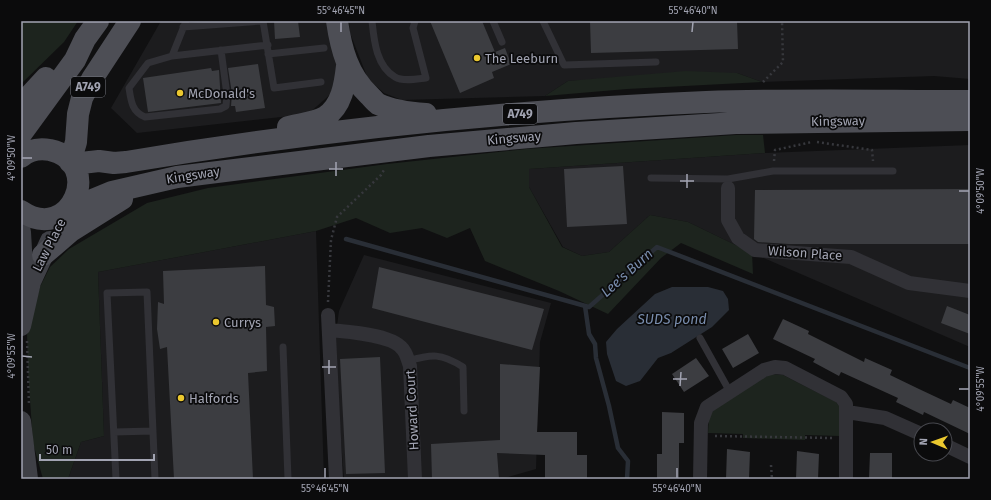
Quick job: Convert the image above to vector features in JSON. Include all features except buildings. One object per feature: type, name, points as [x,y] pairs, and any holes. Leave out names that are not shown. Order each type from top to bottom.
[{"type":"main road","name":"A749","points":[[21,134],[75,60],[84,39],[98,21]]},
{"type":"main road","name":"A749","points":[[71,163],[76,142],[78,114],[82,98],[92,79],[130,21]]},
{"type":"main road","points":[[337,21],[340,43],[348,66],[362,89],[377,103],[403,112],[471,118]]},
{"type":"main road","points":[[21,106],[59,63],[84,39]]},
{"type":"main road","points":[[190,152],[324,117],[338,103],[342,95],[348,66]]},
{"type":"main road","name":"Kingsway","points":[[71,163],[98,161],[114,163],[126,162],[326,134],[471,118],[585,109],[715,102],[970,101]]},
{"type":"main road","name":"Kingsway","points":[[66,211],[112,192],[177,176],[323,157],[576,133],[736,123],[970,120]]},
{"type":"main road","points":[[21,157],[33,150],[46,149],[58,152],[71,163],[78,176],[78,185],[75,199],[66,211]]},
{"type":"main road","points":[[43,255],[71,231],[107,209],[139,186]]},
{"type":"main road","name":"A749","points":[[21,211],[32,217],[47,219],[60,215],[66,211]]},
{"type":"street","name":"Wilson Place","points":[[728,184],[728,220],[738,238],[755,250],[851,256],[909,283],[970,291]]},
{"type":"street","name":"Law Place","points":[[24,330],[31,282],[66,211]]},
{"type":"street","name":"Law Place","points":[[21,232],[23,267],[21,274]]},
{"type":"street","points":[[328,315],[336,479]]},
{"type":"street","name":"Howard Court","points":[[329,330],[376,336],[389,340],[404,350],[410,366],[415,479]]},
{"type":"street","points":[[700,479],[702,416],[707,407],[764,370],[775,367],[785,368],[841,397],[846,404],[846,479]]},
{"type":"street","points":[[847,412],[885,418],[913,430]]},
{"type":"street","points":[[25,414],[28,479]]},
{"type":"street","points":[[953,450],[970,457]]},
{"type":"lane","points":[[172,56],[185,24],[262,21],[268,45],[268,54],[274,88],[321,82]]},
{"type":"lane","points":[[372,21],[373,34],[380,61],[395,78],[409,80],[426,78],[413,28],[415,21]]},
{"type":"lane","points":[[493,21],[502,42]]},
{"type":"lane","points":[[543,21],[564,65],[656,62]]},
{"type":"lane","points":[[221,50],[227,95],[226,106],[220,109],[145,117],[139,115],[132,105],[129,88],[139,72],[148,63],[172,56],[221,50],[268,45]]},
{"type":"lane","points":[[268,54],[324,48]]},
{"type":"lane","points":[[651,178],[728,184],[773,171],[893,171]]},
{"type":"lane","points":[[116,479],[107,293],[147,292],[155,479]]},
{"type":"lane","points":[[700,338],[730,392]]},
{"type":"lane","points":[[283,347],[288,479]]},
{"type":"lane","points":[[408,361],[428,355],[449,359],[463,368],[464,412]]},
{"type":"lane","points":[[114,432],[153,431]]},
{"type":"path","points":[[760,85],[783,62],[782,21]]},
{"type":"path","points":[[773,171],[775,150],[814,141],[872,150],[874,171]]},
{"type":"path","points":[[328,315],[330,240],[337,217],[381,175]]},
{"type":"path","points":[[24,330],[25,414]]},
{"type":"path","points":[[701,435],[847,439]]},
{"type":"path","points":[[772,465],[772,479]]},
{"type":"shaded area","points":[[21,21],[78,21],[64,42],[21,84]]},
{"type":"shaded area","points":[[161,21],[331,21],[341,85],[308,114],[137,133],[111,108]]},
{"type":"shaded area","points":[[349,21],[970,21],[970,79],[934,76],[762,82],[737,73],[568,81],[545,96],[402,100],[384,93],[368,79],[350,33]]},
{"type":"shaded area","points":[[686,71],[737,73],[762,82],[627,89],[545,96],[568,81]]},
{"type":"shaded area","points":[[736,135],[763,135],[765,153],[529,169],[529,187],[562,247],[582,256],[609,252],[650,215],[688,222],[752,253],[753,274],[681,243],[661,258],[608,314],[559,291],[485,261],[470,228],[447,238],[422,228],[390,233],[356,218],[316,231],[98,272],[104,436],[81,442],[68,479],[43,479],[33,443],[27,333],[40,287],[50,267],[69,249],[147,203],[208,188],[387,164],[526,149]]},
{"type":"shaded area","points":[[970,145],[970,347],[752,253],[688,222],[650,215],[609,252],[582,256],[563,247],[529,187],[529,169],[765,153]]},
{"type":"shaded area","points":[[316,231],[324,479],[68,479],[81,442],[104,436],[98,272]]},
{"type":"shaded area","points":[[364,255],[551,303],[540,342],[536,469],[501,479],[344,479],[334,348],[339,311]]},
{"type":"shaded area","points":[[770,374],[783,375],[836,402],[840,407],[839,436],[805,435],[805,440],[743,438],[743,434],[708,433],[709,416],[717,405]]},
{"type":"water","name":"SUDS pond","points":[[672,287],[708,287],[723,291],[728,299],[729,310],[712,327],[671,353],[658,358],[640,381],[626,386],[616,381],[607,354],[606,342],[617,329],[655,294]]},
{"type":"waterway","name":"Lee's Burn","points":[[346,239],[589,307],[657,247],[970,368]]},
{"type":"waterway","points":[[585,306],[589,334],[595,344],[596,358],[609,406],[618,448],[628,461],[627,479]]},
{"type":"place","name":"The Leeburn","points":[[477,58]]},
{"type":"place","name":"McDonald's","points":[[180,93]]},
{"type":"place","name":"Currys","points":[[216,322]]},
{"type":"place","name":"Halfords","points":[[181,398]]}]
